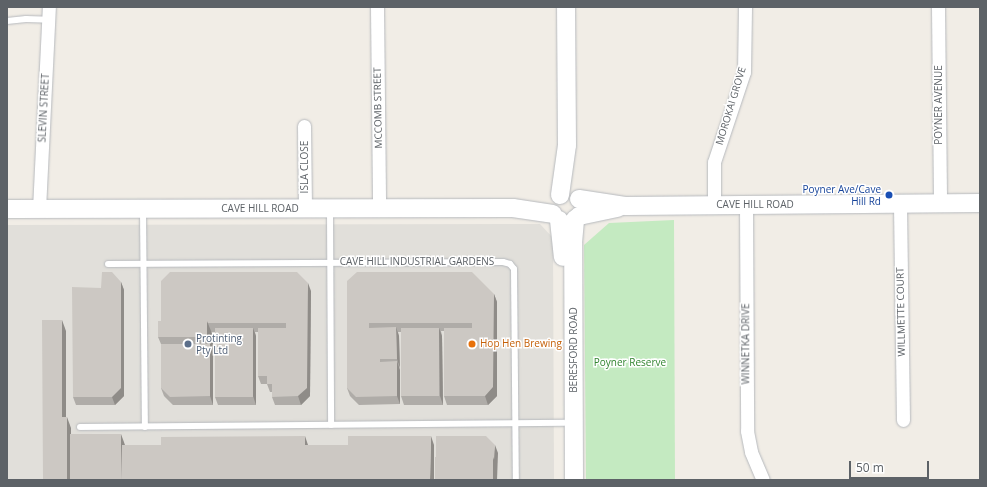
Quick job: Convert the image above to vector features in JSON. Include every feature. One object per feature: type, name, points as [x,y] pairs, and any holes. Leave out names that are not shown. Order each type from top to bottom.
[{"type":"main road","name":"BERESFORD ROAD","points":[[564,480],[563,248],[567,207],[566,7]]},
{"type":"main road","name":"CAVE HILL ROAD","points":[[7,209],[379,209],[980,203]]},
{"type":"main road","name":"BERESFORD ROAD","points":[[567,207],[573,243],[574,480]]},
{"type":"street","name":"SLEVIN STREET","points":[[40,209],[49,7]]},
{"type":"street","name":"MCCOMB STREET","points":[[377,7],[379,209]]},
{"type":"street","name":"MOROKAI GROVE","points":[[714,205],[714,162],[744,72],[745,7]]},
{"type":"street","name":"POYNER AVENUE","points":[[938,7],[940,203]]},
{"type":"street","name":"ISLA CLOSE","points":[[304,126],[305,208]]},
{"type":"street","name":"WILLMETTE COURT","points":[[900,204],[903,420]]},
{"type":"street","name":"WINNETKA DRIVE","points":[[746,205],[746,432],[751,452],[763,480]]},
{"type":"lane","points":[[7,21],[26,19],[49,20]]},
{"type":"lane","points":[[143,209],[145,428]]},
{"type":"lane","name":"CAVE HILL INDUSTRIAL GARDENS","points":[[330,209],[331,425]]},
{"type":"lane","name":"CAVE HILL INDUSTRIAL GARDENS","points":[[108,264],[503,262],[510,264],[514,269],[516,480]]},
{"type":"lane","points":[[80,427],[145,428],[564,423]]},
{"type":"shaded area","points":[[540,224],[553,238],[554,480],[7,480],[7,225]]},
{"type":"green space","name":"Poyner Reserve","points":[[674,220],[675,480],[586,480],[584,245],[609,223]]},
{"type":"building","points":[[102,272],[112,272],[121,282],[121,388],[112,397],[73,397],[72,287],[101,288]]},
{"type":"building","points":[[170,272],[297,272],[308,283],[307,388],[298,396],[272,397],[272,384],[267,384],[267,376],[258,376],[258,328],[286,328],[286,323],[208,323],[207,321],[161,321],[161,281]]},
{"type":"building","points":[[357,272],[472,272],[494,294],[493,387],[485,396],[444,396],[444,328],[472,328],[472,323],[369,323],[369,328],[396,327],[397,359],[380,359],[380,362],[397,361],[397,396],[356,397],[347,388],[347,281]]},
{"type":"building","points":[[42,320],[62,320],[62,417],[67,417],[67,480],[43,480]]},
{"type":"building","points":[[158,321],[207,321],[207,337],[158,337]]},
{"type":"building","points":[[215,328],[253,328],[253,397],[215,397]]},
{"type":"building","points":[[401,328],[439,328],[439,396],[401,396]]},
{"type":"building","points":[[161,344],[210,344],[210,396],[170,397],[161,388]]},
{"type":"building","points":[[70,434],[121,434],[121,480],[70,480]]},
{"type":"building","points":[[305,436],[305,445],[348,445],[348,436],[431,436],[430,480],[121,480],[122,445],[161,445],[161,437]]},
{"type":"building","points":[[436,436],[486,436],[495,445],[494,460],[493,457],[436,457]]},
{"type":"building","points":[[435,457],[493,457],[493,480],[435,480]]},
{"type":"place","name":"Poyner Ave/Cave Hill Rd","points":[[889,195]]},
{"type":"place","name":"Protinting Pty Ltd","points":[[188,344]]},
{"type":"place","name":"Hop Hen Brewing","points":[[472,344]]}]
